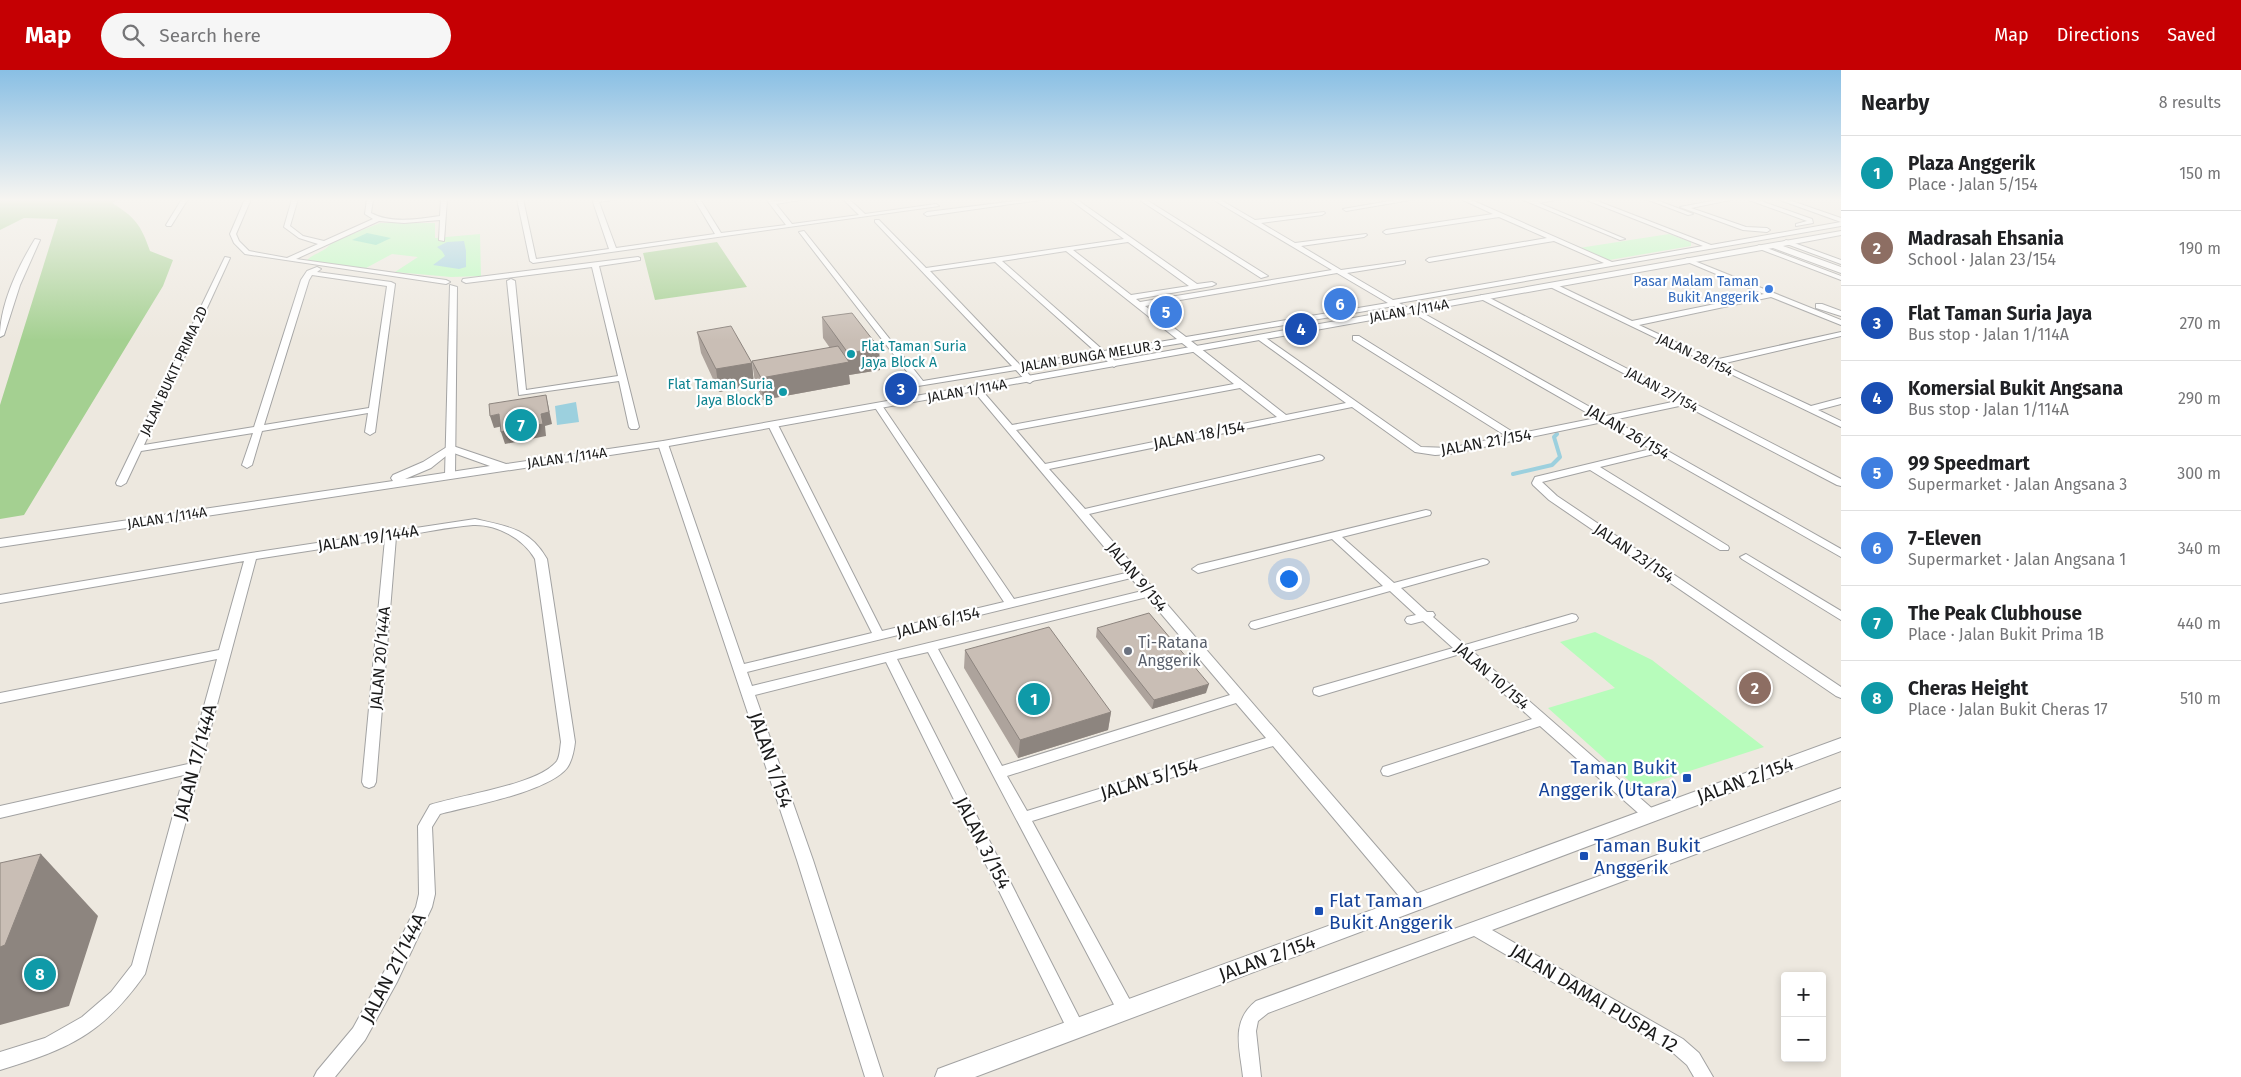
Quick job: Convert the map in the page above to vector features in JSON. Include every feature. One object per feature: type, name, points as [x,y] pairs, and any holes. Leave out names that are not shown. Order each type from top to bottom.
[{"type":"street","points":[[0,335],[16,285],[34,246]]},
{"type":"street","points":[[240,246],[247,253],[450,284],[460,279],[466,281],[638,259]]},
{"type":"street","points":[[288,260],[319,246]]},
{"type":"street","points":[[530,246],[533,261],[641,246]]},
{"type":"street","points":[[612,246],[613,250]]},
{"type":"street","name":"JALAN BUNGA MELUR 3","points":[[813,246],[921,384],[1101,353],[1185,341],[1715,246]]},
{"type":"street","points":[[901,246],[1030,380]]},
{"type":"street","points":[[925,270],[1087,246]]},
{"type":"street","points":[[1138,246],[1196,287]]},
{"type":"street","points":[[1216,246],[1264,276]]},
{"type":"street","name":"JALAN 26/154","points":[[1296,246],[1393,303],[1411,310],[1604,418],[1841,554]]},
{"type":"street","points":[[1429,260],[1513,246]]},
{"type":"street","points":[[1570,246],[1627,271]]},
{"type":"street","name":"JALAN 1/114A","points":[[0,543],[663,444],[1030,380],[1766,246]]},
{"type":"street","points":[[1775,246],[1841,270]]},
{"type":"street","points":[[1797,246],[1841,262]]},
{"type":"street","points":[[1759,247],[1841,278]]},
{"type":"street","points":[[1066,249],[1284,418]]},
{"type":"street","name":"JALAN BUKIT PRIMA 2D","points":[[121,484],[227,258]]},
{"type":"street","points":[[1699,258],[1841,314]]},
{"type":"street","points":[[996,260],[1114,364]]},
{"type":"street","points":[[1687,260],[1841,323]]},
{"type":"street","points":[[1138,305],[1403,262]]},
{"type":"street","points":[[247,465],[305,280],[310,273],[323,265]]},
{"type":"street","points":[[595,265],[634,427]]},
{"type":"street","points":[[1129,298],[1329,266]]},
{"type":"street","points":[[310,273],[391,284],[370,432]]},
{"type":"street","points":[[511,282],[522,393],[623,378]]},
{"type":"street","points":[[450,284],[450,475]]},
{"type":"street","name":"JALAN 28/154","points":[[1550,285],[1841,424]]},
{"type":"street","points":[[1631,324],[1772,295]]},
{"type":"street","name":"JALAN 27/154","points":[[1484,297],[1841,483]]},
{"type":"street","points":[[1712,363],[1841,334]]},
{"type":"street","name":"JALAN 21/154","points":[[1260,338],[1418,450],[1450,451],[1684,402]]},
{"type":"street","points":[[1356,338],[1515,438]]},
{"type":"street","points":[[1011,428],[1241,385]]},
{"type":"street","name":"JALAN 9/154","points":[[976,389],[1415,903]]},
{"type":"street","points":[[1810,409],[1841,401]]},
{"type":"street","name":"JALAN 18/154","points":[[1043,467],[1354,404]]},
{"type":"street","points":[[878,406],[1011,604]]},
{"type":"street","points":[[137,448],[372,410]]},
{"type":"street","points":[[772,425],[879,636]]},
{"type":"street","name":"JALAN 1/154","points":[[663,444],[805,860],[874,1077]]},
{"type":"street","points":[[450,448],[504,467]]},
{"type":"street","points":[[382,485],[428,465],[450,448]]},
{"type":"street","name":"JALAN 23/154","points":[[1660,450],[1539,479],[1537,483],[1553,498],[1841,693]]},
{"type":"street","points":[[1082,513],[1319,458]]},
{"type":"street","points":[[1592,466],[1724,548]]},
{"type":"street","points":[[1198,569],[1426,513]]},
{"type":"street","name":"JALAN 19/144A","points":[[0,599],[251,556],[475,522],[504,528],[528,539],[537,548],[541,559],[568,742],[567,754],[561,766],[540,780],[435,809],[429,817]]},
{"type":"street","name":"JALAN 20/144A","points":[[369,782],[391,534]]},
{"type":"street","name":"JALAN 10/154","points":[[1334,536],[1364,559],[1393,588],[1428,615],[1462,649],[1650,815]]},
{"type":"street","name":"JALAN 17/144A","points":[[0,1061],[36,1051],[79,1031],[113,1002],[139,968],[251,556]]},
{"type":"street","points":[[1746,557],[1841,616]]},
{"type":"street","points":[[1254,625],[1483,562]]},
{"type":"street","name":"JALAN 6/154","points":[[741,669],[1134,574]]},
{"type":"street","points":[[748,692],[1150,593]]},
{"type":"street","points":[[1411,620],[1428,615]]},
{"type":"street","points":[[1319,691],[1572,618]]},
{"type":"street","points":[[930,647],[1126,1010]]},
{"type":"street","points":[[0,698],[224,653]]},
{"type":"street","name":"JALAN 3/154","points":[[890,657],[1076,1028]]},
{"type":"street","points":[[999,773],[1239,697]]},
{"type":"street","points":[[1388,771],[1543,720]]},
{"type":"street","name":"JALAN 5/154","points":[[1023,818],[1275,740]]},
{"type":"street","name":"JALAN 2/154","points":[[946,1077],[1841,744]]},
{"type":"street","points":[[0,812],[193,768]]},
{"type":"street","points":[[1252,1077],[1247,1031],[1251,1016],[1262,1007],[1839,798]]},
{"type":"street","name":"JALAN 21/144A","points":[[323,1077],[359,1034],[391,976],[424,907],[427,894],[425,826],[429,817]]},
{"type":"street","name":"JALAN DAMAI PUSPA 12","points":[[1476,929],[1677,1045],[1693,1059],[1704,1077]]},
{"type":"green space","points":[[50,246],[148,246],[150,251],[173,260],[163,286],[24,515],[0,519],[0,405]]},
{"type":"green space","points":[[328,246],[480,246],[481,276],[451,277],[395,272],[418,257],[392,254],[366,268],[306,261]]},
{"type":"green space","points":[[690,246],[720,246],[747,287],[655,300],[643,253]]},
{"type":"green space","points":[[1592,246],[1691,246],[1609,260],[1579,248]]},
{"type":"green space","points":[[1595,632],[1652,660],[1764,747],[1637,788],[1548,708],[1615,688],[1560,642]]},
{"type":"water","points":[[465,246],[466,267],[459,269],[433,265],[445,256],[437,247]]},
{"type":"water","points":[[576,402],[579,422],[557,425],[555,406]]},
{"type":"building","points":[[852,313],[879,348],[848,353],[822,317]]},
{"type":"building","points":[[731,326],[752,363],[716,369],[697,332]]},
{"type":"building","points":[[838,346],[849,362],[761,378],[752,361]]},
{"type":"building","points":[[546,395],[549,412],[541,414],[543,424],[501,432],[499,414],[490,416],[489,404]]},
{"type":"building","points":[[1149,613],[1209,684],[1154,700],[1097,628]]},
{"type":"building","points":[[1049,627],[1111,712],[1020,740],[965,650]]},
{"type":"building","points":[[41,854],[5,945],[0,947],[0,863]]},
{"type":"waterway","points":[[1513,474],[1552,465],[1560,457],[1554,437],[1557,434]]},
{"type":"place","name":"Pasar Malam Taman Bukit Anggerik","points":[[1769,289]]},
{"type":"place","name":"7-Eleven","points":[[1340,304]]},
{"type":"place","name":"99 Speedmart","points":[[1166,312]]},
{"type":"place","name":"Komersial Bukit Angsana","points":[[1301,329]]},
{"type":"place","name":"Flat Taman Suria Jaya Block A","points":[[851,354]]},
{"type":"place","name":"Flat Taman Suria Jaya","points":[[901,389]]},
{"type":"place","name":"Flat Taman Suria Jaya Block B","points":[[783,392]]},
{"type":"place","name":"The Peak Clubhouse","points":[[521,425]]},
{"type":"place","name":"Ti-Ratana Anggerik","points":[[1128,651]]},
{"type":"place","name":"Madrasah Ehsania","points":[[1755,688]]},
{"type":"place","name":"Plaza Anggerik","points":[[1034,699]]},
{"type":"place","name":"Taman Bukit Anggerik (Utara)","points":[[1687,778]]},
{"type":"place","name":"Taman Bukit Anggerik","points":[[1584,856]]},
{"type":"place","name":"Flat Taman Bukit Anggerik","points":[[1319,911]]},
{"type":"place","name":"Cheras Height","points":[[40,974]]}]
